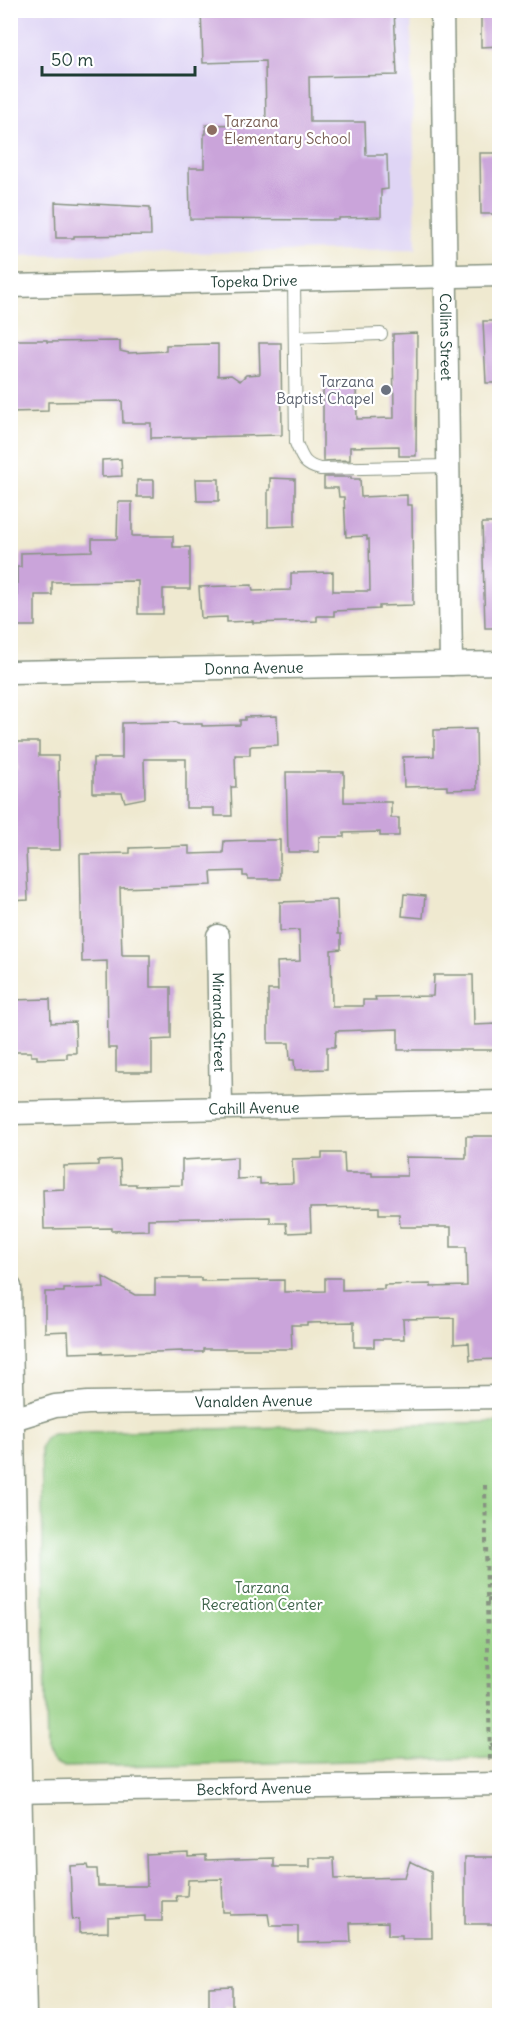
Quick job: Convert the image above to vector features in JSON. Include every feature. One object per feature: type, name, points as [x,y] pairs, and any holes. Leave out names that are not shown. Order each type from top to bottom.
[{"type":"street","name":"Collins Street","points":[[442,10],[451,664]]},
{"type":"street","name":"Topeka Drive","points":[[10,286],[500,275]]},
{"type":"street","name":"Donna Avenue","points":[[10,672],[500,663]]},
{"type":"street","name":"Miranda Street","points":[[218,936],[221,1107]]},
{"type":"street","name":"Cahill Avenue","points":[[10,1113],[500,1102]]},
{"type":"street","points":[[10,1287],[16,1792],[25,2016]]},
{"type":"street","name":"Vanalden Avenue","points":[[12,1419],[55,1406],[88,1403],[500,1396]]},
{"type":"street","name":"Beckford Avenue","points":[[16,1792],[500,1784]]},
{"type":"lane","points":[[294,281],[296,442],[301,457],[309,466],[320,469],[447,466]]},
{"type":"lane","points":[[295,337],[381,334]]},
{"type":"path","points":[[485,1485],[490,1763]]},
{"type":"path","points":[[487,1600],[500,1600]]},
{"type":"path","points":[[490,1745],[500,1743]]},
{"type":"shaded area","name":"Tarzana Elementary School","points":[[10,11],[411,11],[416,249],[11,256]]},
{"type":"green space","name":"Tarzana Recreation Center","points":[[499,1422],[499,1758],[62,1767],[53,1763],[47,1754],[41,1448],[45,1438],[52,1434],[80,1432]]},
{"type":"building","points":[[201,10],[394,10],[397,75],[309,77],[310,122],[365,122],[366,155],[387,155],[388,189],[381,190],[381,217],[339,218],[339,220],[190,219],[189,168],[204,168],[206,125],[266,124],[265,61],[203,63]]},
{"type":"building","points":[[481,10],[498,10],[500,46],[481,47]]},
{"type":"building","points":[[480,153],[498,153],[500,214],[481,214]]},
{"type":"building","points":[[55,202],[150,207],[151,235],[56,238]]},
{"type":"building","points":[[483,321],[500,321],[500,383],[486,383]]},
{"type":"building","points":[[417,333],[416,456],[399,456],[399,446],[350,447],[350,460],[323,461],[323,387],[356,386],[357,419],[394,418],[393,334]]},
{"type":"building","points":[[10,340],[120,341],[120,351],[129,353],[166,351],[166,345],[218,344],[218,376],[231,375],[240,381],[246,375],[260,374],[259,343],[281,343],[282,435],[151,438],[151,423],[123,423],[122,401],[48,402],[48,411],[11,412]]},
{"type":"building","points":[[121,459],[122,476],[102,477],[102,460]]},
{"type":"building","points":[[324,477],[360,479],[361,497],[407,495],[407,505],[412,505],[413,605],[334,611],[334,616],[317,616],[317,621],[253,623],[253,621],[227,622],[227,617],[201,618],[199,587],[252,585],[253,591],[291,590],[291,573],[333,572],[333,591],[370,591],[369,539],[367,540],[367,536],[346,537],[344,497],[339,497],[338,488],[324,488]]},
{"type":"building","points":[[270,478],[295,479],[295,526],[268,527]]},
{"type":"building","points":[[196,479],[219,479],[219,501],[197,501]]},
{"type":"building","points":[[137,480],[154,480],[154,497],[137,497]]},
{"type":"building","points":[[118,502],[132,502],[132,536],[173,536],[173,547],[190,547],[190,589],[163,589],[163,614],[138,614],[138,581],[52,582],[52,595],[35,595],[35,626],[13,626],[12,607],[17,607],[17,567],[21,567],[21,553],[92,551],[92,539],[117,539]]},
{"type":"building","points":[[482,523],[500,523],[500,628],[485,628]]},
{"type":"building","points":[[277,716],[278,745],[252,746],[250,755],[235,755],[236,787],[231,787],[232,816],[214,816],[214,808],[186,808],[186,759],[144,759],[145,798],[125,802],[122,793],[93,793],[93,758],[122,758],[122,723],[177,722],[178,724],[202,724],[202,726],[240,725],[240,720],[245,720],[245,717]]},
{"type":"building","points":[[476,729],[477,789],[447,790],[447,786],[404,787],[403,757],[434,756],[434,730]]},
{"type":"building","points":[[16,742],[39,742],[39,756],[58,756],[60,850],[26,850],[28,900],[10,901],[10,842],[13,842],[11,770],[17,770]]},
{"type":"building","points":[[286,772],[344,772],[344,802],[391,802],[391,818],[399,818],[399,836],[380,836],[380,832],[344,833],[344,837],[319,837],[319,852],[288,852]]},
{"type":"building","points":[[280,840],[280,879],[248,879],[248,876],[243,876],[243,871],[211,872],[212,885],[120,888],[122,955],[150,955],[150,987],[171,987],[171,1039],[152,1040],[152,1072],[116,1072],[116,1048],[108,1048],[107,961],[82,962],[80,854],[130,853],[130,848],[189,846],[189,854],[223,853],[224,841]]},
{"type":"building","points":[[404,894],[425,896],[423,918],[402,916]]},
{"type":"building","points":[[337,900],[341,949],[331,950],[332,1006],[363,1006],[363,1000],[376,1000],[375,997],[433,996],[434,975],[473,975],[474,1025],[497,1024],[497,1050],[398,1050],[398,1029],[336,1031],[335,1047],[327,1047],[327,1069],[295,1070],[294,1060],[290,1060],[289,1043],[268,1043],[268,990],[278,990],[277,962],[300,961],[299,930],[280,931],[280,902]]},
{"type":"building","points":[[50,999],[51,1023],[75,1022],[76,1053],[67,1053],[67,1058],[37,1059],[37,1056],[31,1056],[31,1052],[12,1052],[11,1000]]},
{"type":"building","points":[[466,1136],[500,1136],[500,1218],[498,1218],[500,1359],[470,1360],[469,1343],[454,1344],[454,1318],[403,1319],[404,1339],[374,1339],[374,1347],[354,1347],[354,1322],[291,1325],[292,1349],[203,1349],[203,1352],[69,1353],[68,1331],[45,1332],[45,1292],[104,1288],[103,1277],[135,1295],[155,1295],[155,1278],[201,1278],[201,1281],[284,1280],[284,1292],[325,1291],[325,1278],[342,1278],[342,1290],[384,1289],[384,1285],[467,1286],[466,1247],[451,1247],[451,1227],[400,1227],[399,1214],[379,1214],[379,1207],[310,1208],[311,1232],[287,1233],[286,1223],[270,1223],[270,1217],[148,1219],[148,1230],[44,1229],[43,1190],[64,1189],[64,1166],[98,1165],[98,1161],[120,1160],[121,1184],[182,1185],[182,1160],[237,1157],[237,1179],[260,1178],[260,1184],[293,1183],[292,1159],[322,1158],[322,1153],[344,1153],[345,1173],[407,1176],[406,1157],[466,1158]]},
{"type":"building","points":[[188,1852],[188,1856],[206,1855],[206,1860],[274,1858],[274,1867],[310,1867],[310,1858],[334,1858],[335,1879],[405,1877],[410,1861],[431,1871],[432,1938],[402,1938],[402,1935],[388,1935],[388,1922],[350,1923],[351,1942],[298,1943],[298,1926],[270,1926],[268,1914],[230,1915],[230,1912],[223,1912],[222,1879],[188,1880],[187,1896],[176,1896],[177,1901],[162,1901],[162,1921],[145,1921],[145,1916],[108,1918],[108,1932],[79,1933],[79,1919],[73,1920],[72,1915],[70,1866],[87,1865],[88,1869],[97,1869],[98,1886],[147,1886],[146,1854]]},
{"type":"building","points":[[465,1857],[500,1857],[500,1924],[465,1924]]},
{"type":"building","points":[[232,1986],[232,2008],[225,2008],[225,2016],[209,2016],[209,1987]]},
{"type":"place","name":"Tarzana Elementary School","points":[[212,130]]},
{"type":"place","name":"Tarzana Baptist Chapel","points":[[386,390]]}]
